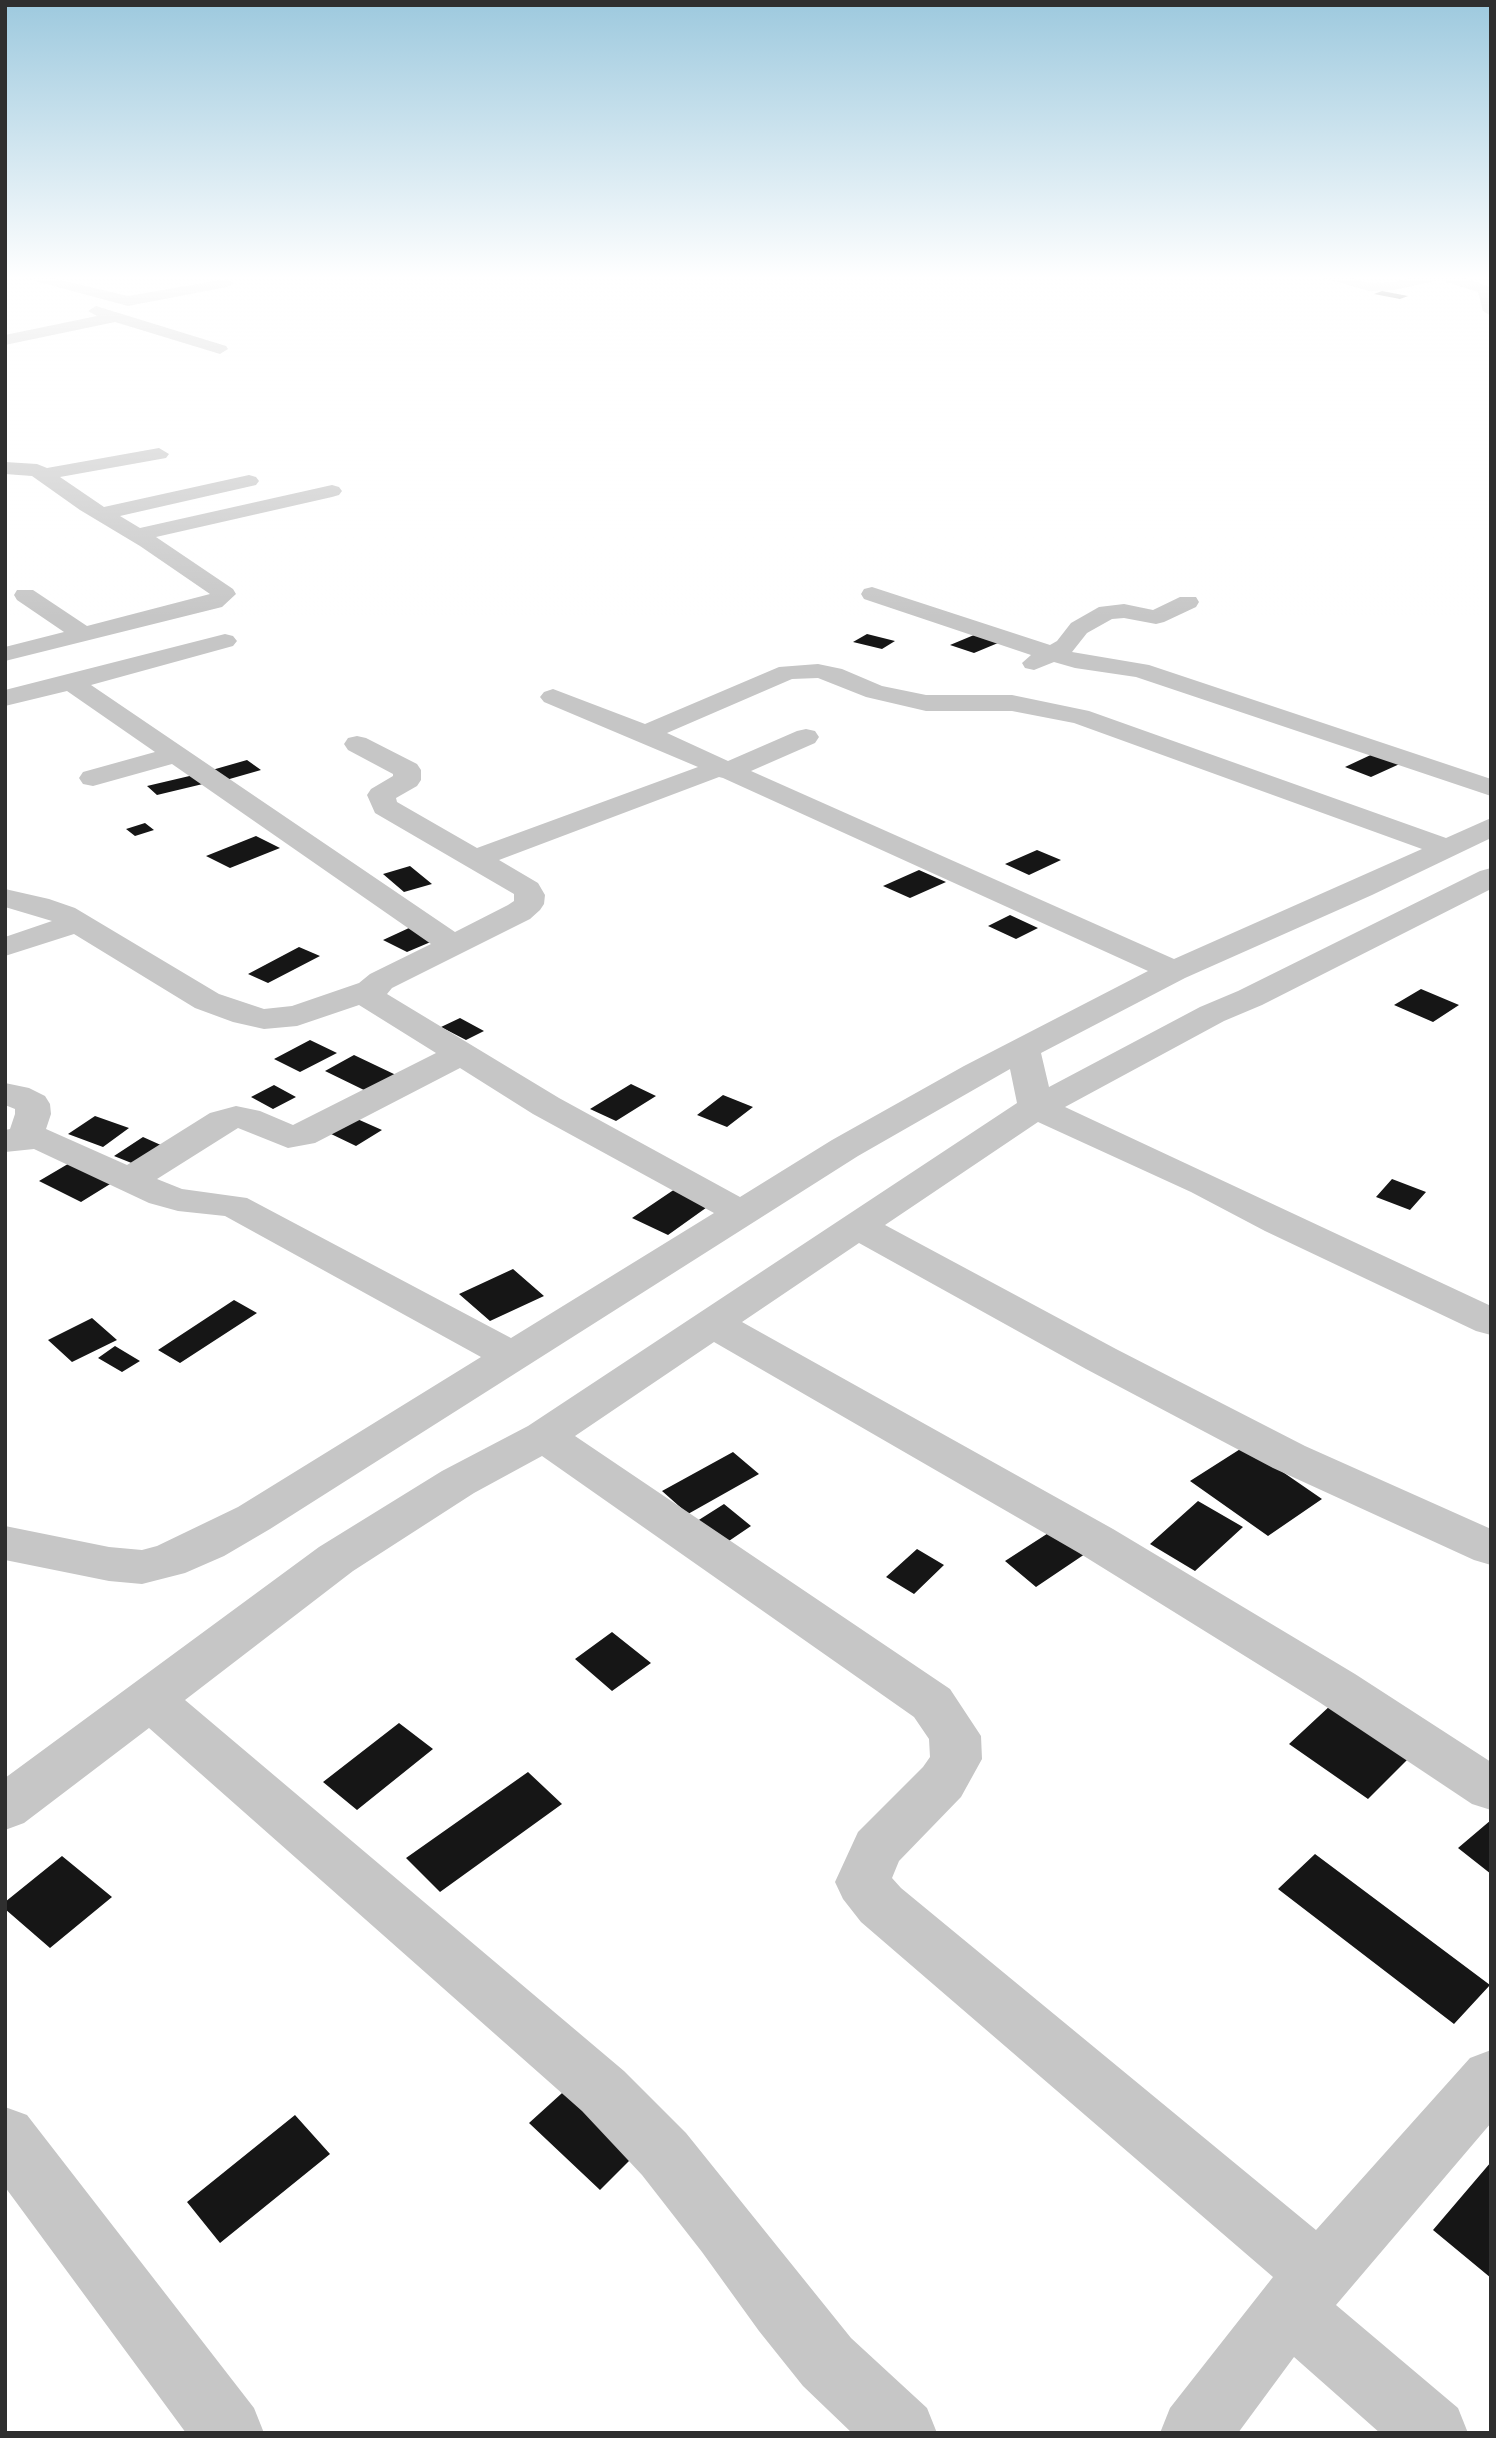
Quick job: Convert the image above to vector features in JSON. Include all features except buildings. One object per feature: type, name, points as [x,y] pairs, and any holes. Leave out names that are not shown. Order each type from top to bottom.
[{"type":"street","points":[[43,475],[159,454]]},
{"type":"street","points":[[5,654],[214,602],[225,594],[43,475],[9,457]]},
{"type":"street","points":[[102,514],[249,481]]},
{"type":"street","points":[[71,495],[97,488]]},
{"type":"street","points":[[137,535],[331,491]]},
{"type":"street","points":[[872,594],[1075,661],[1140,670],[1491,788]]},
{"type":"street","points":[[25,595],[82,634]]},
{"type":"street","points":[[1040,706],[1067,688],[1035,666],[1041,658],[1065,646],[1079,628],[1107,612],[1124,611],[1156,617],[1188,603]]},
{"type":"street","points":[[5,698],[225,641]]},
{"type":"street","points":[[645,733],[799,670],[833,674],[875,692],[926,703],[995,702],[1040,706],[1080,716],[1447,848]]},
{"type":"street","points":[[71,683],[454,945]]},
{"type":"street","points":[[553,697],[645,733],[1174,971]]},
{"type":"street","points":[[474,859],[806,737]]},
{"type":"street","points":[[5,898],[52,909],[207,1001],[264,1019],[297,1016],[371,989],[381,981],[519,912],[529,904],[530,895],[527,889],[384,807],[381,795],[407,780],[407,771],[357,744]]},
{"type":"street","points":[[93,778],[175,755]]},
{"type":"street","points":[[5,1542],[109,1564],[142,1567],[168,1561],[207,1544],[254,1518],[740,1212],[916,1106],[1174,971],[1491,827]]},
{"type":"street","points":[[5,1808],[335,1559],[458,1482],[544,1436],[1036,1107],[1212,1014],[1250,998],[1491,877]]},
{"type":"street","points":[[5,947],[77,923]]},
{"type":"street","points":[[1217,952],[1250,998]]},
{"type":"street","points":[[371,989],[370,998],[546,1106],[740,1212]]},
{"type":"street","points":[[1023,1049],[1036,1107]]},
{"type":"street","points":[[129,1180],[223,1121],[236,1117],[288,1137],[302,1135],[461,1054]]},
{"type":"street","points":[[5,1094],[17,1096],[32,1104],[33,1114],[15,1139]]},
{"type":"street","points":[[1036,1107],[1204,1184],[1279,1223],[1491,1322]]},
{"type":"street","points":[[15,1139],[42,1139],[178,1200],[234,1206],[512,1356]]},
{"type":"street","points":[[859,1227],[1101,1359],[1289,1457],[1491,1548]]},
{"type":"street","points":[[714,1324],[1119,1555],[1338,1688],[1491,1789]]},
{"type":"street","points":[[544,1436],[932,1703],[955,1736],[956,1759],[942,1782],[877,1848],[863,1882],[881,1905],[1304,2291],[1433,2433]]},
{"type":"street","points":[[149,1698],[603,2091],[664,2154],[725,2230],[782,2308],[827,2362],[902,2433]]},
{"type":"street","points":[[1195,2433],[1304,2291],[1483,2102]]},
{"type":"street","points":[[5,2136],[229,2433]]}]
